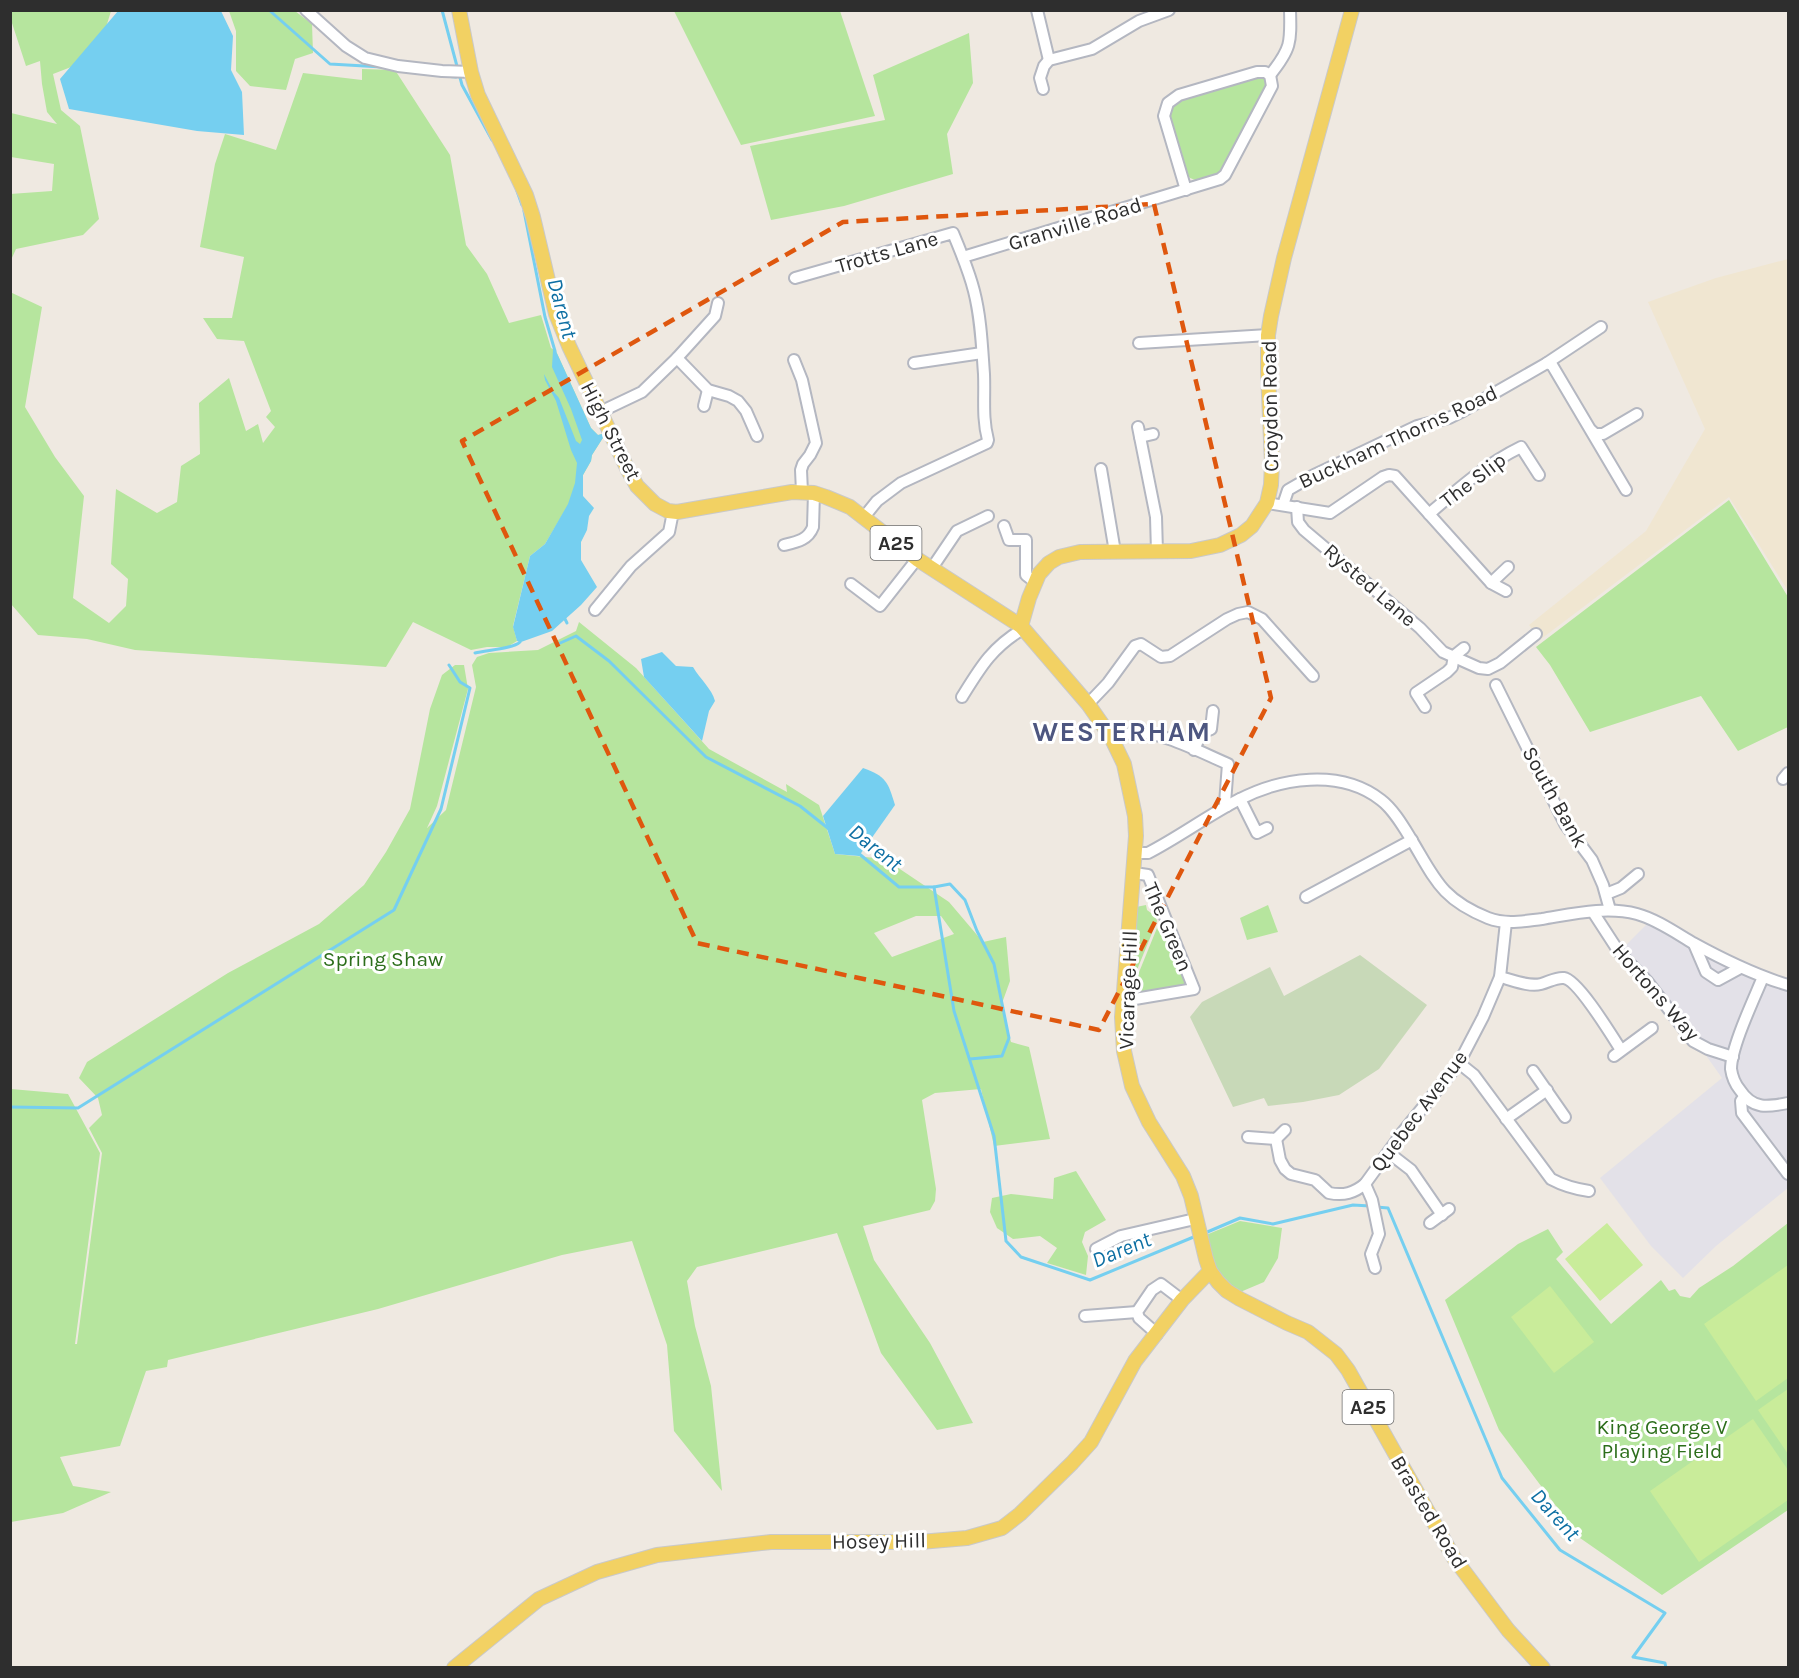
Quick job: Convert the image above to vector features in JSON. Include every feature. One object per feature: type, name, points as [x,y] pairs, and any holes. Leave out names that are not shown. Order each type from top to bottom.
[{"type":"main road","name":"High Street","points":[[459,10],[468,72],[491,125],[526,195],[556,314],[569,346],[637,486],[655,504],[672,512]]},
{"type":"main road","name":"Croydon Road","points":[[1022,627],[1035,582],[1049,563],[1069,553],[1205,549],[1231,541],[1241,535],[1252,526],[1267,503],[1272,463],[1268,335],[1279,278],[1352,10]]},
{"type":"main road","name":"A25","points":[[672,512],[684,512],[762,496],[808,492],[837,501],[864,517],[917,559],[1022,627],[1088,704],[1112,740],[1124,764],[1130,791],[1135,816],[1136,853]]},
{"type":"main road","name":"Vicarage Hill","points":[[1136,853],[1123,1001],[1124,1051],[1132,1086],[1149,1122],[1183,1176],[1191,1196],[1195,1219]]},
{"type":"main road","name":"A25","points":[[1195,1219],[1210,1271]]},
{"type":"main road","name":"Hosey Hill","points":[[454,1668],[539,1599],[597,1572],[657,1555],[771,1542],[914,1542],[967,1538],[1002,1528],[1020,1514],[1091,1442],[1135,1361],[1182,1300],[1210,1271]]},
{"type":"main road","name":"Brasted Road","points":[[1210,1271],[1227,1291],[1308,1332],[1336,1354],[1348,1370],[1454,1558],[1508,1630],[1543,1668]]},
{"type":"street","points":[[306,10],[346,46],[365,58],[398,66],[468,72]]},
{"type":"street","points":[[1037,10],[1049,60]]},
{"type":"street","points":[[1043,90],[1040,78],[1049,60],[1092,49],[1149,13],[1169,10]]},
{"type":"street","points":[[1186,190],[1164,116],[1168,103],[1179,95],[1257,72],[1270,75],[1284,57],[1289,44],[1290,10]]},
{"type":"street","name":"Granville Road","points":[[963,257],[1216,181],[1225,176],[1272,86],[1270,75]]},
{"type":"street","name":"Trotts Lane","points":[[795,278],[953,233],[963,257]]},
{"type":"street","points":[[864,517],[882,496],[901,483],[987,443],[982,353],[974,291],[963,257]]},
{"type":"street","points":[[600,412],[642,392],[715,316],[717,303]]},
{"type":"street","name":"Buckham Thorns Road","points":[[1283,505],[1288,490],[1314,475],[1416,426],[1449,418],[1463,411],[1547,363],[1601,327]]},
{"type":"street","points":[[1139,343],[1268,335]]},
{"type":"street","points":[[914,363],[982,353]]},
{"type":"street","points":[[677,358],[708,390],[738,401],[746,411],[757,436]]},
{"type":"street","points":[[784,545],[801,541],[813,527],[808,492],[801,471],[816,443],[802,380],[794,360]]},
{"type":"street","points":[[1547,363],[1552,365],[1626,490]]},
{"type":"street","points":[[704,406],[708,390]]},
{"type":"street","points":[[1592,431],[1595,434],[1604,434],[1637,414]]},
{"type":"street","points":[[1153,434],[1139,432],[1156,517],[1157,552]]},
{"type":"street","name":"The Slip","points":[[1429,514],[1479,472],[1521,447],[1539,475]]},
{"type":"street","points":[[1101,469],[1115,552]]},
{"type":"street","points":[[1267,503],[1330,513],[1383,477],[1395,476],[1491,583],[1506,591]]},
{"type":"street","name":"Rysted Lane","points":[[1297,507],[1298,522],[1305,530],[1420,628],[1443,652],[1479,668],[1488,669],[1500,663],[1536,634]]},
{"type":"street","points":[[595,610],[624,574],[669,532],[672,512]]},
{"type":"street","points":[[932,568],[957,531],[988,516]]},
{"type":"street","points":[[1004,526],[1010,540],[1026,540],[1026,575],[1035,582]]},
{"type":"street","points":[[851,584],[880,606],[917,559]]},
{"type":"street","points":[[1491,583],[1508,567]]},
{"type":"street","points":[[1088,704],[1108,683],[1135,646],[1141,644],[1161,657],[1171,656],[1227,619],[1248,612],[1262,619],[1313,676]]},
{"type":"street","points":[[962,697],[985,660],[1022,627]]},
{"type":"street","points":[[1425,707],[1416,693],[1447,672],[1452,667],[1454,656],[1464,648]]},
{"type":"street","name":"South Bank","points":[[1496,685],[1565,824],[1592,860],[1610,910]]},
{"type":"street","points":[[1194,750],[1201,733],[1210,729],[1213,711]]},
{"type":"street","points":[[1112,740],[1134,733],[1177,741],[1228,764],[1225,803],[1227,806]]},
{"type":"street","points":[[1136,853],[1152,851],[1227,806],[1264,788],[1320,779],[1349,783],[1382,800],[1412,840],[1433,878],[1454,900],[1482,915],[1506,922],[1610,910],[1639,914],[1740,968],[1788,985]]},
{"type":"street","points":[[1240,799],[1262,831]]},
{"type":"street","points":[[1306,897],[1412,840]]},
{"type":"street","name":"The Green","points":[[1123,1001],[1194,989],[1148,875],[1134,873]]},
{"type":"street","points":[[1606,894],[1621,888],[1638,874]]},
{"type":"street","name":"Hortons Way","points":[[1593,912],[1619,952],[1647,981],[1693,1041],[1708,1049],[1733,1057]]},
{"type":"street","name":"Quebec Avenue","points":[[1276,1139],[1280,1160],[1291,1174],[1316,1180],[1329,1193],[1346,1194],[1358,1190],[1365,1184],[1427,1101],[1459,1063],[1483,1017],[1500,977],[1506,922]]},
{"type":"street","points":[[1694,944],[1706,972],[1719,980],[1740,968]]},
{"type":"street","points":[[1500,977],[1532,984],[1562,978],[1570,980],[1579,990],[1618,1053],[1652,1028]]},
{"type":"street","points":[[1763,977],[1733,1057],[1731,1070],[1735,1083],[1744,1097],[1755,1104],[1768,1107],[1788,1103]]},
{"type":"street","points":[[1459,1063],[1474,1075],[1551,1179],[1562,1185],[1589,1191]]},
{"type":"street","points":[[1533,1071],[1565,1117]]},
{"type":"street","points":[[1506,1119],[1546,1090]]},
{"type":"street","points":[[1744,1097],[1741,1101],[1742,1113],[1788,1174]]},
{"type":"street","points":[[1248,1137],[1276,1139],[1285,1130]]},
{"type":"street","points":[[1389,1153],[1411,1170],[1446,1212],[1430,1223]]},
{"type":"street","points":[[1365,1184],[1372,1200],[1379,1234],[1371,1254],[1375,1268]]},
{"type":"street","points":[[1096,1249],[1121,1236],[1195,1219]]},
{"type":"street","points":[[1156,1334],[1138,1318],[1137,1312],[1152,1290],[1161,1284],[1182,1300]]},
{"type":"street","points":[[1085,1316],[1137,1312]]},
{"type":"highlighted area","points":[[1154,204],[1271,698],[1099,1030],[697,943],[462,441],[843,222]]},
{"type":"shaded area","points":[[1788,259],[1788,591],[1729,497],[1541,639],[1529,625],[1646,531],[1705,429],[1648,302],[1716,278]]},
{"type":"shaded area","points":[[1651,920],[1763,977],[1788,983],[1788,1188],[1716,1246],[1683,1278],[1651,1246],[1600,1178],[1722,1078],[1705,1054],[1619,952]]},
{"type":"green space","points":[[11,11],[111,11],[97,57],[53,74],[61,110],[80,126],[99,219],[83,235],[16,249],[11,260],[10,194],[52,191],[54,164],[11,157],[11,113],[57,124],[47,112],[40,61],[26,66],[11,20]]},
{"type":"green space","points":[[229,11],[295,11],[312,24],[313,53],[295,59],[286,90],[250,86],[236,71],[236,31]]},
{"type":"green space","points":[[674,11],[840,11],[875,116],[741,145]]},
{"type":"green space","points":[[969,33],[973,83],[947,134],[953,174],[844,206],[771,220],[750,146],[885,120],[873,75]]},
{"type":"green space","points":[[362,69],[395,70],[450,155],[466,245],[487,274],[509,323],[541,315],[551,348],[556,351],[591,428],[598,435],[606,433],[583,475],[583,496],[567,507],[545,544],[530,556],[513,626],[517,641],[507,647],[471,650],[413,622],[386,667],[135,650],[87,639],[38,635],[11,604],[10,292],[42,307],[25,407],[55,457],[84,496],[73,598],[109,623],[126,606],[128,579],[111,564],[116,489],[157,513],[177,502],[181,466],[200,454],[199,403],[229,378],[246,431],[258,424],[263,443],[275,427],[266,417],[271,411],[244,341],[217,339],[203,318],[232,318],[244,257],[200,247],[215,164],[225,134],[276,150],[303,73],[362,80]]},
{"type":"green space","points":[[1259,75],[1266,80],[1267,87],[1222,170],[1217,176],[1198,181],[1190,178],[1184,171],[1169,117],[1175,101]]},
{"type":"green space","points":[[1729,500],[1788,597],[1788,727],[1738,751],[1701,696],[1590,732],[1550,665],[1536,647]]},
{"type":"green space","name":"Spring Shaw","points":[[579,622],[636,668],[709,749],[787,792],[786,784],[819,805],[835,854],[885,859],[949,902],[983,942],[1006,937],[1010,981],[1001,1006],[1011,1042],[1029,1047],[1050,1139],[994,1146],[981,1089],[935,1093],[922,1100],[936,1189],[935,1201],[930,1210],[863,1226],[874,1260],[930,1343],[973,1423],[937,1430],[881,1353],[837,1233],[697,1267],[687,1281],[695,1326],[711,1386],[722,1491],[674,1431],[667,1345],[632,1241],[562,1255],[378,1309],[168,1360],[167,1367],[146,1371],[120,1446],[60,1457],[73,1486],[111,1492],[63,1513],[11,1522],[11,1089],[68,1094],[100,1153],[75,1344],[77,1344],[102,1153],[89,1128],[102,1115],[98,1098],[79,1078],[87,1062],[228,973],[319,924],[364,885],[410,809],[430,709],[442,675],[455,665],[464,665],[468,689],[437,806],[427,828],[446,810],[476,687],[472,665],[477,657],[489,653],[538,650],[576,631]],"holes":[[[916,916],[941,916],[954,934],[892,957],[874,933]]]},
{"type":"green space","points":[[1146,905],[1147,910],[1154,912],[1157,921],[1132,982],[1135,948],[1140,948],[1141,944],[1135,943],[1136,907]]},
{"type":"green space","points":[[1268,905],[1278,932],[1247,940],[1240,918]]},
{"type":"green space","points":[[1159,923],[1185,985],[1134,996],[1131,992]]},
{"type":"green space","points":[[1360,955],[1427,1005],[1379,1069],[1339,1095],[1268,1106],[1264,1098],[1233,1107],[1190,1017],[1202,1002],[1270,967],[1284,996]]},
{"type":"green space","points":[[1076,1171],[1106,1220],[1085,1232],[1082,1242],[1088,1256],[1086,1275],[1047,1263],[1057,1248],[1040,1236],[1013,1239],[997,1228],[990,1212],[992,1198],[1011,1194],[1053,1199],[1054,1178]]},
{"type":"green space","points":[[1240,1221],[1282,1228],[1278,1258],[1264,1282],[1238,1293],[1220,1275],[1211,1256],[1206,1235]]},
{"type":"green space","points":[[1607,1223],[1643,1265],[1600,1301],[1565,1259]]},
{"type":"green space","name":"King George V Playing Field","points":[[1788,1223],[1788,1510],[1662,1595],[1580,1538],[1499,1430],[1445,1300],[1518,1244],[1548,1229],[1563,1252],[1556,1259],[1611,1324],[1661,1280],[1669,1291],[1675,1289],[1680,1296],[1690,1298],[1699,1288],[1733,1266]]},
{"type":"green space","points":[[1788,1265],[1788,1378],[1756,1401],[1704,1324]]},
{"type":"green space","points":[[1550,1286],[1594,1342],[1554,1373],[1511,1317]]},
{"type":"green space","points":[[1788,1389],[1788,1454],[1758,1410]]},
{"type":"green space","points":[[1753,1419],[1788,1470],[1788,1500],[1699,1562],[1650,1491]]},
{"type":"water","points":[[118,11],[221,11],[233,36],[231,70],[242,92],[244,135],[197,131],[69,109],[60,79]]},
{"type":"water","points":[[555,349],[591,428],[598,435],[606,433],[583,475],[583,496],[594,508],[589,516],[587,530],[581,542],[581,560],[597,587],[552,631],[521,642],[517,641],[513,627],[530,556],[545,544],[568,504],[575,483],[577,463],[556,401],[544,374],[559,398],[576,441],[580,444],[582,440],[552,367],[553,350]]},
{"type":"water","points":[[662,652],[676,666],[693,667],[709,688],[715,701],[709,711],[702,741],[644,677],[641,659]]},
{"type":"water","points":[[863,768],[877,774],[885,781],[895,805],[859,856],[835,854],[823,816]]},
{"type":"waterway","points":[[269,10],[330,64],[382,67]]},
{"type":"waterway","name":"Darent","points":[[442,10],[462,85],[492,140]]},
{"type":"waterway","points":[[433,75],[456,77]]},
{"type":"waterway","name":"Darent","points":[[517,191],[522,205]]},
{"type":"waterway","name":"Darent","points":[[524,211],[545,317],[555,351]]},
{"type":"waterway","name":"Darent","points":[[564,617],[567,623]]},
{"type":"waterway","name":"Darent","points":[[558,644],[576,636],[609,661],[706,757],[800,806],[829,829]]},
{"type":"waterway","points":[[475,653],[506,648],[520,642]]},
{"type":"waterway","points":[[10,1107],[78,1108],[394,910],[441,809],[470,688],[460,682],[449,665]]},
{"type":"waterway","name":"Darent","points":[[857,852],[899,887],[934,887],[954,1011],[994,1136],[1006,1241],[1021,1257],[1090,1280],[1196,1236]]},
{"type":"waterway","points":[[934,887],[950,884],[965,900],[977,931],[994,964],[1009,1038],[1002,1056],[970,1059]]},
{"type":"waterway","name":"Darent","points":[[1205,1233],[1240,1218],[1273,1224],[1353,1205],[1370,1206]]},
{"type":"waterway","name":"Darent","points":[[1376,1207],[1388,1208],[1502,1478],[1560,1550],[1665,1613],[1633,1657],[1665,1663],[1666,1668]]},
{"type":"district","name":"WESTERHAM","points":[[1122,732]]}]
